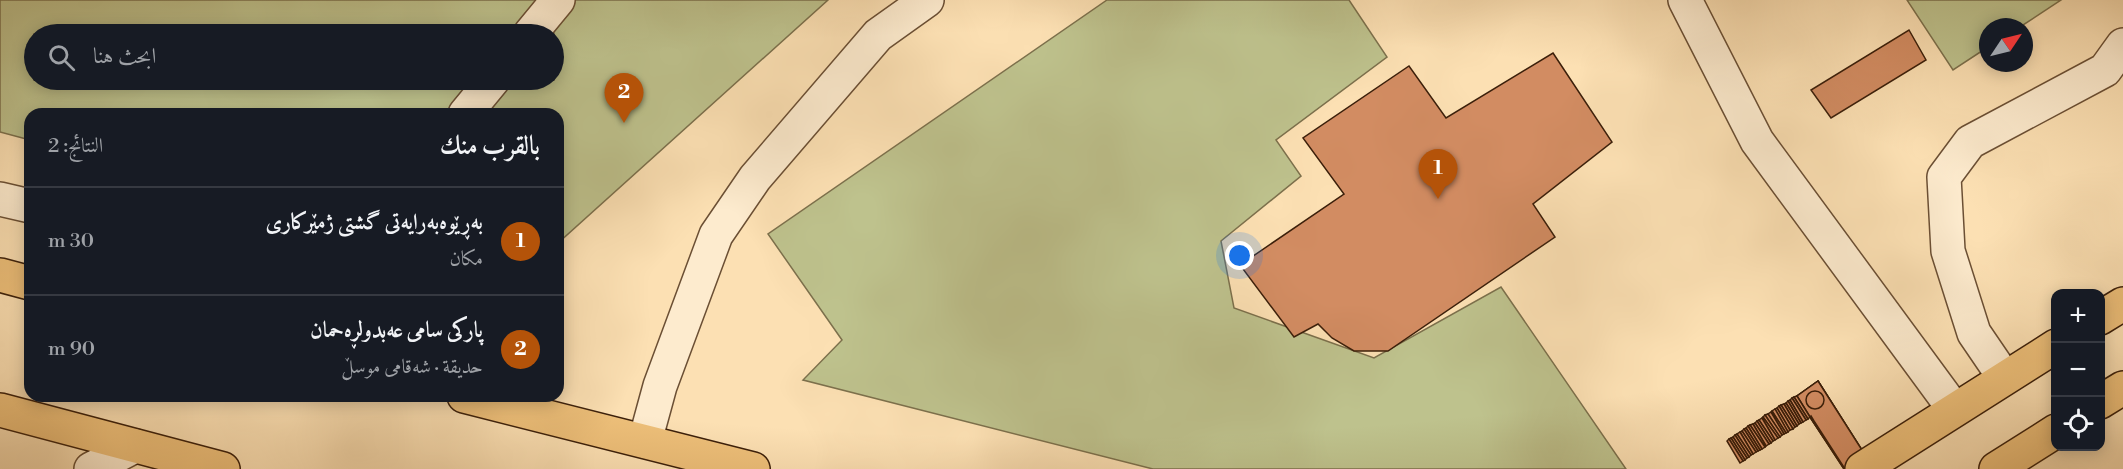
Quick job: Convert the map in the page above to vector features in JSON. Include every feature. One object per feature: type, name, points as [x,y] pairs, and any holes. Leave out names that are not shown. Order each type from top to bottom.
[{"type":"highway","points":[[0,275],[24,281]]},
{"type":"highway","points":[[2105,315],[2123,304]]},
{"type":"highway","points":[[1862,469],[2051,348]]},
{"type":"highway","points":[[2105,399],[2123,388]]},
{"type":"highway","points":[[488,402],[753,469]]},
{"type":"highway","points":[[0,410],[223,469]]},
{"type":"highway","points":[[1996,469],[2051,434]]},
{"type":"street","points":[[538,24],[558,0]]},
{"type":"street","points":[[645,441],[660,386],[716,235],[755,178],[878,35],[927,0]]},
{"type":"street","points":[[1685,0],[1757,141],[1954,409]]},
{"type":"street","points":[[2004,377],[1974,333],[1948,250],[1944,177],[1970,142],[2105,70],[2123,45]]},
{"type":"street","points":[[470,108],[485,90]]},
{"type":"street","points":[[0,199],[24,205]]},
{"type":"street","points":[[91,469],[135,446]]},
{"type":"green space","points":[[0,0],[828,0],[564,238],[564,108],[24,108],[24,138],[0,132]]},
{"type":"green space","points":[[1107,0],[1349,0],[1387,57],[1276,140],[1301,176],[1221,241],[1234,308],[1374,358],[1501,287],[1626,469],[1153,469],[803,380],[842,340],[768,234]]},
{"type":"green space","points":[[1907,0],[2061,0],[2033,18],[1979,18],[1979,53],[1953,70]]},
{"type":"building","points":[[1909,30],[1926,60],[1831,118],[1811,90]]},
{"type":"building","points":[[1553,53],[1612,142],[1533,204],[1555,237],[1388,351],[1354,351],[1332,338],[1318,324],[1294,337],[1240,265],[1344,194],[1303,138],[1409,66],[1446,118]]},
{"type":"building","points":[[1818,381],[1874,469],[1844,469],[1810,417],[1797,396]]},
{"type":"building","points":[[1818,381],[1874,469],[1817,383],[1797,396]]},
{"type":"building","points":[[1818,381],[1874,469],[1844,469],[1810,417],[1797,396]]},
{"type":"building","points":[[1815,391],[1821,394],[1824,400],[1821,406],[1815,409],[1809,406],[1806,400],[1809,394]]},
{"type":"building","points":[[1797,396],[1810,417],[1808,419],[1794,397]]},
{"type":"building","points":[[1794,397],[1808,419],[1806,420],[1792,398]]},
{"type":"building","points":[[1792,398],[1806,420],[1803,422],[1790,400]]},
{"type":"building","points":[[1790,400],[1803,422],[1801,423],[1788,401]]},
{"type":"building","points":[[1788,401],[1801,423],[1799,424],[1786,403]]},
{"type":"building","points":[[1786,403],[1799,424],[1797,426],[1784,404]]},
{"type":"building","points":[[1784,404],[1797,426],[1795,427],[1781,405]]},
{"type":"building","points":[[1781,405],[1795,427],[1793,429],[1779,406]]},
{"type":"building","points":[[1779,406],[1793,429],[1790,430],[1777,408]]},
{"type":"building","points":[[1777,408],[1790,430],[1788,432],[1775,409]]},
{"type":"building","points":[[1775,409],[1788,432],[1786,433],[1772,411]]},
{"type":"building","points":[[1772,411],[1786,433],[1784,434]]},
{"type":"building","points":[[1771,412],[1784,434],[1782,435],[1768,414]]},
{"type":"building","points":[[1768,414],[1782,435],[1780,437],[1765,415]]},
{"type":"building","points":[[1765,415],[1780,437],[1778,438],[1763,417]]},
{"type":"building","points":[[1810,417],[1814,421],[1845,469]]},
{"type":"building","points":[[1762,418],[1778,438],[1775,440]]},
{"type":"building","points":[[1762,418],[1775,440],[1773,441],[1759,420]]},
{"type":"building","points":[[1759,420],[1773,441],[1771,443],[1757,421]]},
{"type":"building","points":[[1757,421],[1771,443],[1769,444],[1755,423]]},
{"type":"building","points":[[1755,423],[1769,444],[1766,446],[1753,424]]},
{"type":"building","points":[[1753,424],[1766,446],[1765,447],[1750,425]]},
{"type":"building","points":[[1750,425],[1765,447],[1762,449],[1748,426]]},
{"type":"building","points":[[1748,426],[1762,449],[1760,450],[1746,428]]},
{"type":"building","points":[[1746,428],[1760,450],[1758,451],[1744,429]]},
{"type":"building","points":[[1744,429],[1758,451],[1756,452],[1742,431]]},
{"type":"building","points":[[1742,431],[1756,452],[1753,454],[1740,432]]},
{"type":"building","points":[[1740,432],[1753,454],[1751,455],[1737,434]]},
{"type":"building","points":[[1737,434],[1751,455],[1749,457],[1735,435]]},
{"type":"building","points":[[1735,435],[1749,457],[1747,458],[1733,437]]},
{"type":"building","points":[[1733,437],[1747,458],[1745,460],[1731,438]]},
{"type":"building","points":[[1731,438],[1745,460],[1743,461],[1729,439]]},
{"type":"building","points":[[1729,439],[1743,461],[1740,463],[1727,441]]},
{"type":"place","name":"پارکی سامی عەبدولڕەحمان","points":[[624,123]]},
{"type":"place","name":"بەڕێوەبەرایەتی گشتی ژمێركاری","points":[[1438,199]]}]
